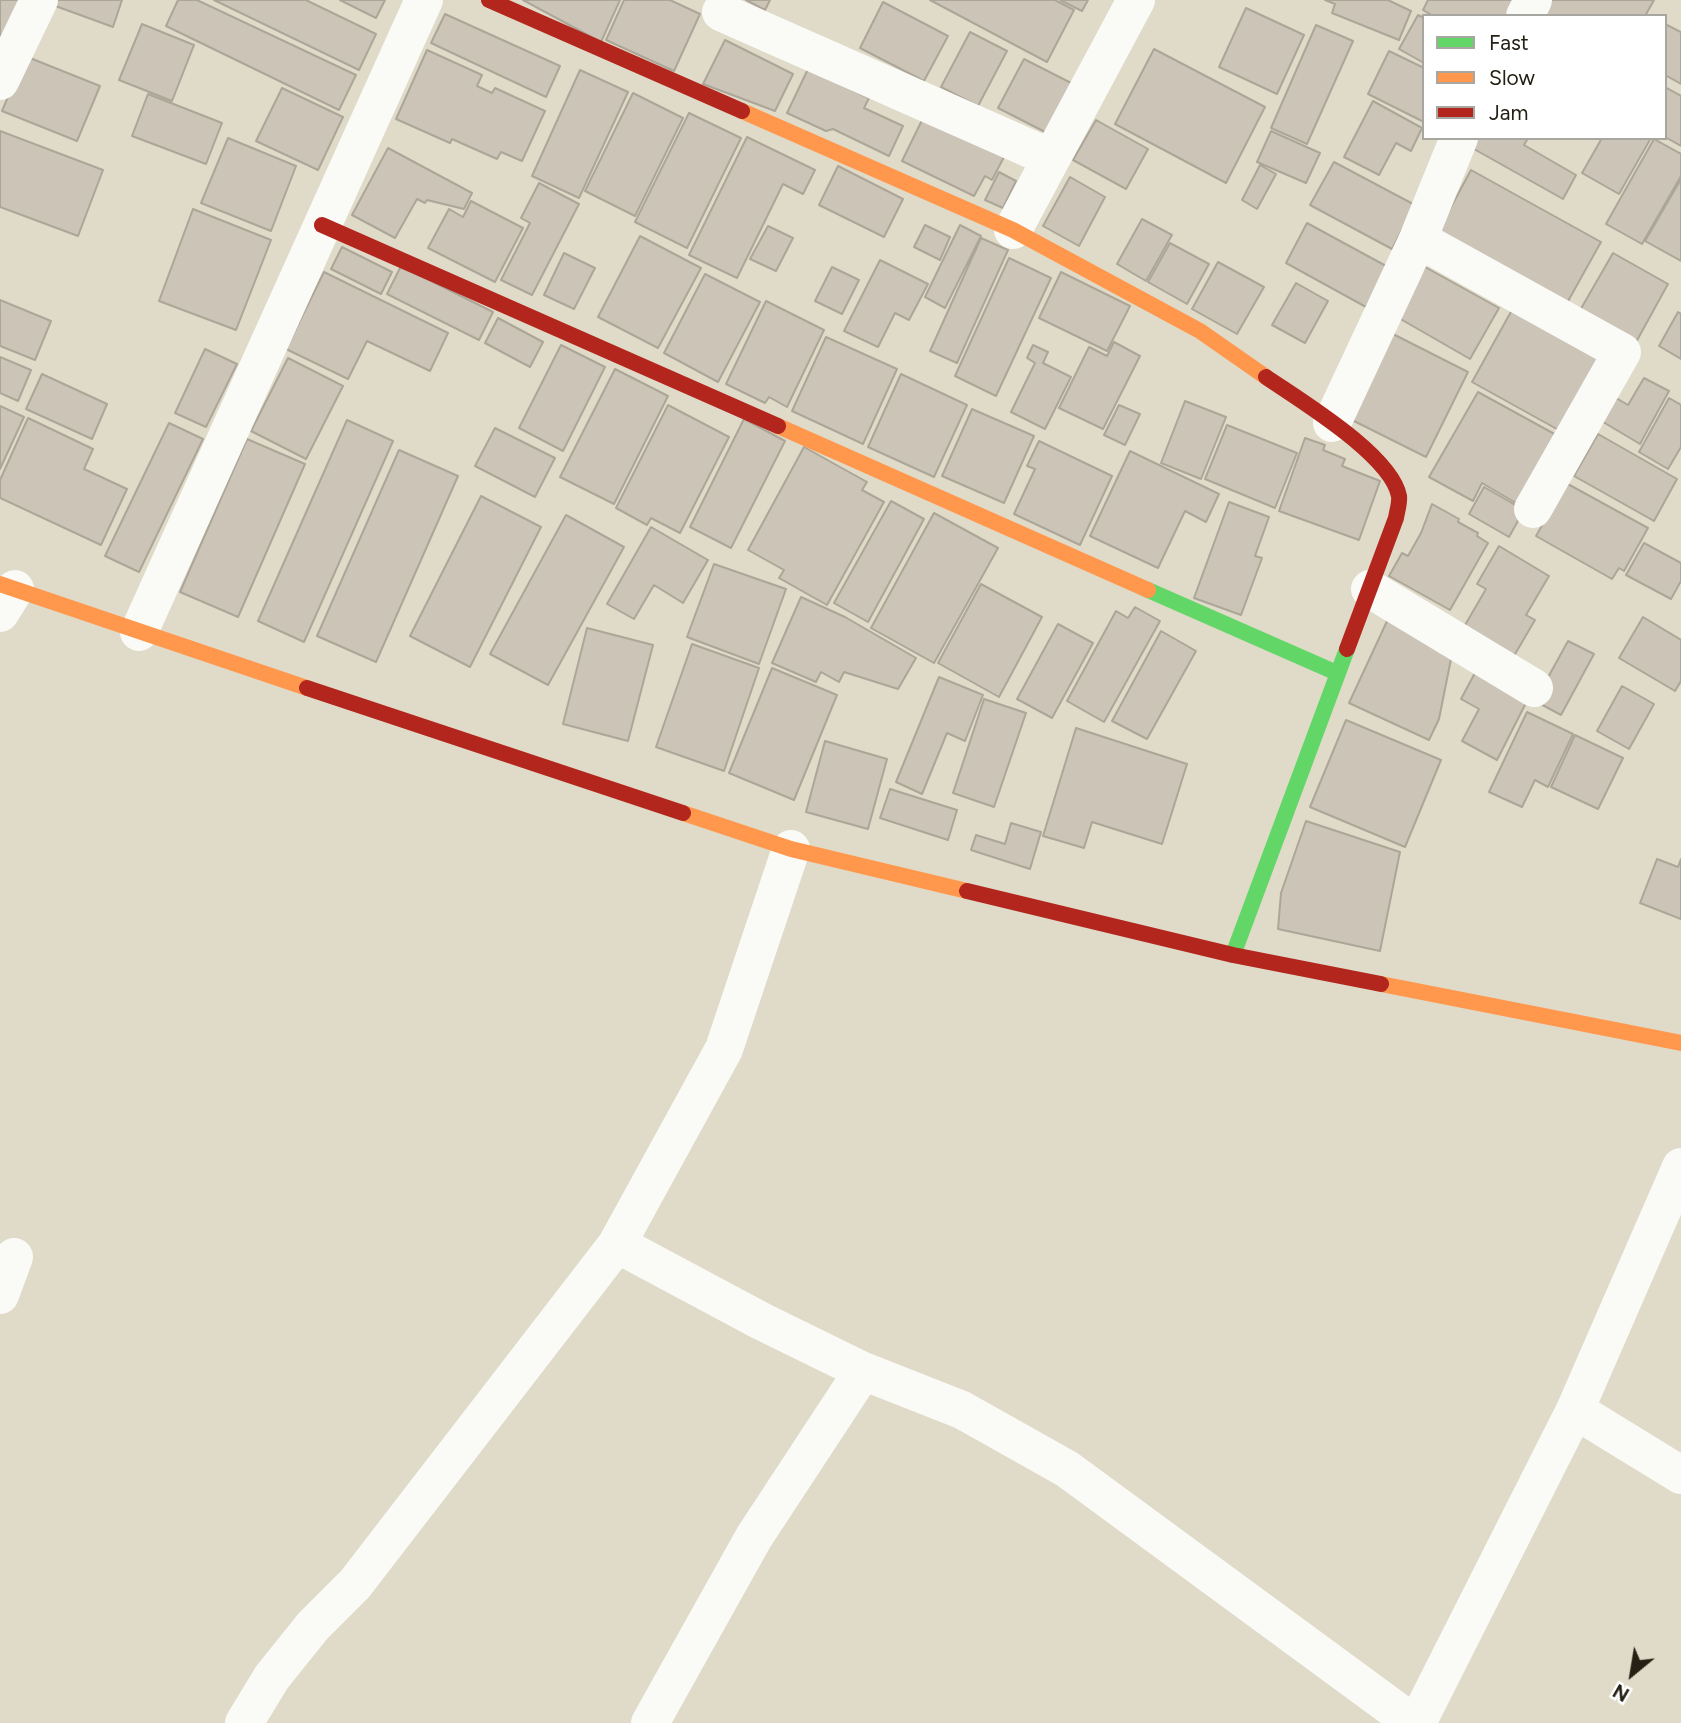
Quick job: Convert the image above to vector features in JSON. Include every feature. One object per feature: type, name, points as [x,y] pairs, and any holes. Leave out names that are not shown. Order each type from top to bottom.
[{"type":"street","points":[[0,81],[39,0]]},
{"type":"street","points":[[139,632],[424,0]]},
{"type":"street","points":[[489,0],[1013,230],[1200,331],[1332,423],[1382,464],[1395,484],[1400,499],[1396,518],[1233,955]]},
{"type":"street","points":[[1013,230],[1136,0]]},
{"type":"street","points":[[721,12],[1051,158]]},
{"type":"street","points":[[1332,423],[1418,239],[1458,140]]},
{"type":"street","points":[[322,225],[1337,673]]},
{"type":"street","points":[[1418,239],[1622,352],[1534,509]]},
{"type":"street","points":[[1370,589],[1534,688]]},
{"type":"street","points":[[5,596],[139,632],[791,849],[1233,955],[1681,1044]]},
{"type":"street","points":[[244,1723],[272,1677],[313,1626],[355,1584],[617,1244],[724,1049],[791,849]]},
{"type":"street","points":[[617,1244],[761,1321],[863,1371],[962,1410],[1067,1469],[1415,1723],[1575,1410],[1681,1167]]},
{"type":"street","points":[[0,1295],[15,1257]]},
{"type":"street","points":[[650,1723],[754,1537],[863,1371]]},
{"type":"street","points":[[1575,1410],[1681,1475]]},
{"type":"building","points":[[0,0],[33,0],[9,41],[0,35]]},
{"type":"building","points":[[51,0],[122,0],[113,27],[50,4]]},
{"type":"building","points":[[178,0],[197,0],[356,75],[339,110],[166,26]]},
{"type":"building","points":[[214,0],[306,0],[376,34],[359,70]]},
{"type":"building","points":[[340,0],[385,0],[376,18]]},
{"type":"building","points":[[523,0],[620,0],[601,42]]},
{"type":"building","points":[[624,0],[670,0],[700,14],[674,71],[606,40]]},
{"type":"building","points":[[746,0],[770,0],[765,10]]},
{"type":"building","points":[[930,0],[1055,0],[1074,10],[1047,62]]},
{"type":"building","points":[[1060,0],[1088,0],[1082,11]]},
{"type":"building","points":[[1325,0],[1388,0],[1411,11],[1399,40],[1332,13],[1335,4]]},
{"type":"building","points":[[1428,0],[1517,0],[1510,14],[1430,14],[1423,10]]},
{"type":"building","points":[[1547,0],[1654,0],[1646,14],[1545,14],[1541,11]]},
{"type":"building","points":[[883,2],[948,36],[924,81],[860,48]]},
{"type":"building","points":[[1246,8],[1304,35],[1277,94],[1219,67]]},
{"type":"building","points":[[445,14],[560,66],[546,97],[431,43]]},
{"type":"building","points":[[1418,15],[1422,17],[1422,62],[1399,49]]},
{"type":"building","points":[[142,24],[194,45],[172,101],[119,80]]},
{"type":"building","points":[[1316,25],[1353,41],[1307,144],[1271,128]]},
{"type":"building","points":[[1667,25],[1681,32],[1681,84],[1667,76]]},
{"type":"building","points":[[970,32],[1007,51],[978,106],[941,87]]},
{"type":"building","points":[[725,40],[793,74],[775,111],[703,84]]},
{"type":"building","points":[[1154,49],[1265,107],[1226,183],[1115,124]]},
{"type":"building","points":[[427,50],[482,75],[477,86],[492,93],[495,88],[545,111],[522,161],[501,152],[497,159],[452,139],[450,143],[396,119]]},
{"type":"building","points":[[1389,51],[1422,67],[1422,121],[1368,94]]},
{"type":"building","points":[[25,56],[100,86],[77,141],[2,111]]},
{"type":"building","points":[[1024,59],[1077,86],[1051,135],[998,108]]},
{"type":"building","points":[[808,69],[869,98],[864,108],[903,126],[889,156],[833,129],[826,131],[787,113]]},
{"type":"building","points":[[580,70],[628,92],[579,198],[532,176]]},
{"type":"building","points":[[282,88],[343,117],[318,170],[256,141]]},
{"type":"building","points":[[1667,88],[1681,96],[1681,146],[1667,138]]},
{"type":"building","points":[[633,93],[683,118],[635,216],[585,191]]},
{"type":"building","points":[[148,94],[222,123],[206,164],[132,136]]},
{"type":"building","points":[[1373,101],[1422,128],[1411,151],[1396,143],[1379,175],[1344,157]]},
{"type":"building","points":[[689,113],[741,138],[687,248],[635,222]]},
{"type":"building","points":[[924,116],[1004,157],[992,180],[985,176],[974,196],[902,161]]},
{"type":"building","points":[[1096,120],[1148,149],[1126,189],[1073,160]]},
{"type":"building","points":[[0,131],[103,170],[78,236],[0,207]]},
{"type":"building","points":[[1271,131],[1320,153],[1306,183],[1257,162]]},
{"type":"building","points":[[747,137],[815,170],[803,194],[783,184],[737,278],[689,255]]},
{"type":"building","points":[[228,138],[296,166],[271,231],[201,203]]},
{"type":"building","points":[[1467,140],[1527,140],[1524,145],[1576,175],[1563,199],[1465,144]]},
{"type":"building","points":[[1601,140],[1650,140],[1619,194],[1582,173]]},
{"type":"building","points":[[1653,140],[1681,154],[1681,176],[1642,244],[1606,224]]},
{"type":"building","points":[[388,148],[472,193],[464,209],[427,200],[425,203],[417,199],[395,238],[352,215]]},
{"type":"building","points":[[1334,162],[1415,205],[1392,249],[1310,205]]},
{"type":"building","points":[[1260,165],[1276,174],[1257,209],[1242,200]]},
{"type":"building","points":[[838,166],[903,199],[884,237],[819,205]]},
{"type":"building","points":[[1471,170],[1601,242],[1567,303],[1438,231]]},
{"type":"building","points":[[999,172],[1016,181],[1003,208],[985,200]]},
{"type":"building","points":[[1070,177],[1105,197],[1079,246],[1043,226]]},
{"type":"building","points":[[1681,179],[1681,261],[1645,241]]},
{"type":"building","points":[[539,183],[579,204],[532,295],[501,280],[530,223],[521,218]]},
{"type":"building","points":[[471,201],[523,228],[495,282],[428,248],[449,209],[463,217]]},
{"type":"building","points":[[193,209],[271,240],[236,330],[159,301]]},
{"type":"building","points":[[1142,219],[1172,235],[1146,281],[1117,264]]},
{"type":"building","points":[[1307,223],[1388,267],[1366,307],[1286,263]]},
{"type":"building","points":[[925,225],[950,237],[940,260],[914,247]]},
{"type":"building","points":[[960,225],[981,236],[945,308],[925,297]]},
{"type":"building","points":[[768,226],[793,238],[776,271],[750,259]]},
{"type":"building","points":[[640,236],[701,268],[658,348],[598,317]]},
{"type":"building","points":[[981,238],[1008,250],[957,363],[930,351]]},
{"type":"building","points":[[1170,243],[1209,264],[1187,304],[1148,282]]},
{"type":"building","points":[[342,247],[392,272],[381,294],[331,269]]},
{"type":"building","points":[[564,253],[595,268],[574,309],[544,295]]},
{"type":"building","points":[[1613,253],[1668,284],[1635,344],[1579,312]]},
{"type":"building","points":[[1009,258],[1051,278],[996,396],[955,376]]},
{"type":"building","points":[[880,260],[928,284],[909,320],[895,313],[878,347],[844,331]]},
{"type":"building","points":[[1218,262],[1264,287],[1237,334],[1192,309]]},
{"type":"building","points":[[401,266],[493,312],[479,340],[387,294]]},
{"type":"building","points":[[832,267],[859,280],[842,314],[815,301]]},
{"type":"building","points":[[1425,267],[1499,308],[1470,359],[1397,317]]},
{"type":"building","points":[[324,272],[448,333],[430,371],[367,341],[348,379],[286,349]]},
{"type":"building","points":[[1061,272],[1130,306],[1107,351],[1039,318]]},
{"type":"building","points":[[705,274],[760,302],[718,382],[664,353]]},
{"type":"building","points":[[1296,283],[1328,301],[1305,343],[1272,325]]},
{"type":"building","points":[[0,300],[51,321],[35,360],[0,346]]},
{"type":"building","points":[[766,301],[824,330],[787,407],[769,397],[765,403],[726,384]]},
{"type":"building","points":[[1513,308],[1605,360],[1564,433],[1472,382]]},
{"type":"building","points":[[1678,312],[1681,314],[1681,359],[1659,346]]},
{"type":"building","points":[[498,318],[543,342],[530,367],[485,343]]},
{"type":"building","points":[[1391,333],[1468,372],[1426,457],[1348,418]]},
{"type":"building","points":[[826,337],[897,369],[863,444],[792,411]]},
{"type":"building","points":[[1114,342],[1140,356],[1103,429],[1059,408],[1089,347],[1107,356]]},
{"type":"building","points":[[561,345],[605,367],[563,451],[519,428]]},
{"type":"building","points":[[1033,345],[1048,352],[1043,363],[1071,377],[1045,429],[1011,412],[1035,363],[1027,358]]},
{"type":"building","points":[[205,349],[237,364],[206,427],[175,413]]},
{"type":"building","points":[[0,357],[31,370],[18,401],[0,393]]},
{"type":"building","points":[[288,358],[343,386],[306,459],[251,431]]},
{"type":"building","points":[[615,369],[668,396],[614,504],[560,477]]},
{"type":"building","points":[[42,374],[107,404],[92,439],[26,409]]},
{"type":"building","points":[[901,374],[967,405],[934,477],[868,447]]},
{"type":"building","points":[[1644,378],[1669,391],[1640,444],[1598,419],[1611,395],[1628,405]]},
{"type":"building","points":[[1478,392],[1560,437],[1521,506],[1482,483],[1473,501],[1429,477]]},
{"type":"building","points":[[1669,398],[1681,405],[1681,447],[1668,469],[1639,452]]},
{"type":"building","points":[[1185,401],[1226,417],[1201,479],[1161,463]]},
{"type":"building","points":[[668,405],[729,437],[680,533],[651,518],[647,525],[616,508]]},
{"type":"building","points":[[1119,405],[1140,414],[1125,445],[1104,435]]},
{"type":"building","points":[[0,406],[24,417],[0,469]]},
{"type":"building","points":[[972,409],[1034,436],[1004,503],[942,476]]},
{"type":"building","points":[[28,418],[93,449],[84,469],[127,489],[101,545],[0,498],[0,480]]},
{"type":"building","points":[[744,419],[785,441],[731,548],[690,527]]},
{"type":"building","points":[[347,420],[393,441],[304,642],[258,621]]},
{"type":"building","points":[[169,423],[203,439],[139,572],[105,556]]},
{"type":"building","points":[[1227,425],[1297,453],[1275,508],[1205,479]]},
{"type":"building","points":[[495,428],[555,458],[535,497],[475,466]]},
{"type":"building","points":[[1598,434],[1677,479],[1654,521],[1574,476]]},
{"type":"building","points":[[1305,438],[1325,445],[1323,450],[1345,459],[1342,466],[1380,481],[1359,540],[1279,511]]},
{"type":"building","points":[[247,439],[305,464],[238,617],[180,592]]},
{"type":"building","points":[[1039,441],[1112,476],[1080,545],[1014,514],[1035,469],[1027,466]]},
{"type":"building","points":[[804,447],[867,482],[862,490],[884,502],[827,605],[779,578],[784,570],[748,550]]},
{"type":"building","points":[[399,450],[458,476],[376,662],[317,636]]},
{"type":"building","points":[[1130,451],[1219,494],[1206,522],[1185,511],[1158,568],[1090,536]]},
{"type":"building","points":[[1566,483],[1648,528],[1624,571],[1619,568],[1612,579],[1536,536]]},
{"type":"building","points":[[1484,487],[1524,510],[1509,537],[1469,514]]},
{"type":"building","points":[[481,496],[541,527],[470,667],[410,636]]},
{"type":"building","points":[[891,501],[924,519],[868,622],[834,603]]},
{"type":"building","points":[[1229,502],[1269,517],[1255,556],[1262,558],[1241,615],[1194,598]]},
{"type":"building","points":[[1432,504],[1459,519],[1458,522],[1478,533],[1477,536],[1488,543],[1450,610],[1389,576],[1402,553],[1408,556],[1421,533]]},
{"type":"building","points":[[934,513],[998,548],[934,663],[871,628]]},
{"type":"building","points":[[566,515],[624,547],[548,685],[490,654]]},
{"type":"building","points":[[651,527],[708,560],[683,603],[654,585],[634,619],[607,604]]},
{"type":"building","points":[[1644,543],[1681,563],[1681,581],[1671,599],[1626,575]]},
{"type":"building","points":[[1499,546],[1549,576],[1526,615],[1535,620],[1511,661],[1461,632],[1486,589],[1477,584]]},
{"type":"building","points":[[714,564],[786,589],[759,664],[687,637]]},
{"type":"building","points":[[981,584],[1042,617],[999,697],[938,663]]},
{"type":"building","points":[[801,597],[845,617],[916,658],[898,689],[844,672],[839,682],[821,672],[816,682],[772,663]]},
{"type":"building","points":[[1135,607],[1160,621],[1104,722],[1067,701],[1116,611],[1128,618]]},
{"type":"building","points":[[1643,617],[1681,640],[1681,681],[1675,691],[1619,658]]},
{"type":"building","points":[[1388,619],[1453,649],[1439,719],[1429,740],[1349,703]]},
{"type":"building","points":[[1058,624],[1093,643],[1052,718],[1017,699]]},
{"type":"building","points":[[587,628],[653,645],[628,741],[563,724]]},
{"type":"building","points":[[1161,631],[1196,651],[1147,739],[1112,721]]},
{"type":"building","points":[[1568,641],[1594,654],[1561,715],[1535,701]]},
{"type":"building","points":[[692,644],[759,668],[724,771],[656,747]]},
{"type":"building","points":[[772,668],[837,695],[794,800],[729,773]]},
{"type":"building","points":[[1477,669],[1530,695],[1497,760],[1462,741],[1479,709],[1461,699]]},
{"type":"building","points":[[939,677],[983,695],[965,741],[947,733],[922,794],[896,782]]},
{"type":"building","points":[[1622,686],[1654,704],[1629,749],[1597,731]]},
{"type":"building","points":[[984,699],[1026,713],[994,807],[953,793]]},
{"type":"building","points":[[1527,712],[1573,734],[1548,787],[1535,780],[1522,807],[1489,792]]},
{"type":"building","points":[[1346,720],[1441,760],[1405,847],[1310,807]]},
{"type":"building","points":[[1076,728],[1187,764],[1162,844],[1092,822],[1084,848],[1043,836]]},
{"type":"building","points":[[1575,735],[1623,758],[1598,809],[1551,787]]},
{"type":"building","points":[[825,741],[887,759],[868,829],[806,812]]},
{"type":"building","points":[[890,789],[957,810],[948,840],[880,818]]},
{"type":"building","points":[[1306,821],[1400,852],[1380,951],[1278,929],[1281,893]]},
{"type":"building","points":[[1011,823],[1041,832],[1030,869],[971,850],[976,835],[1005,844]]},
{"type":"building","points":[[1657,859],[1678,867],[1681,859],[1681,919],[1640,903]]},
{"type":"traffic: fast","points":[[1148,590],[1337,673]]},
{"type":"traffic: fast","points":[[1233,955],[1347,649]]},
{"type":"traffic: slow","points":[[742,111],[1013,230],[1200,331],[1266,377]]},
{"type":"traffic: slow","points":[[778,426],[1148,590]]},
{"type":"traffic: slow","points":[[0,584],[307,688]]},
{"type":"traffic: slow","points":[[683,813],[791,849],[967,891]]},
{"type":"traffic: slow","points":[[1381,984],[1681,1043]]},
{"type":"traffic: jam","points":[[489,0],[742,111]]},
{"type":"traffic: jam","points":[[322,225],[778,426]]},
{"type":"traffic: jam","points":[[1266,377],[1321,414],[1363,447],[1380,463],[1399,496],[1396,518],[1347,649]]},
{"type":"traffic: jam","points":[[307,688],[683,813]]},
{"type":"traffic: jam","points":[[967,891],[1233,955],[1381,984]]}]
